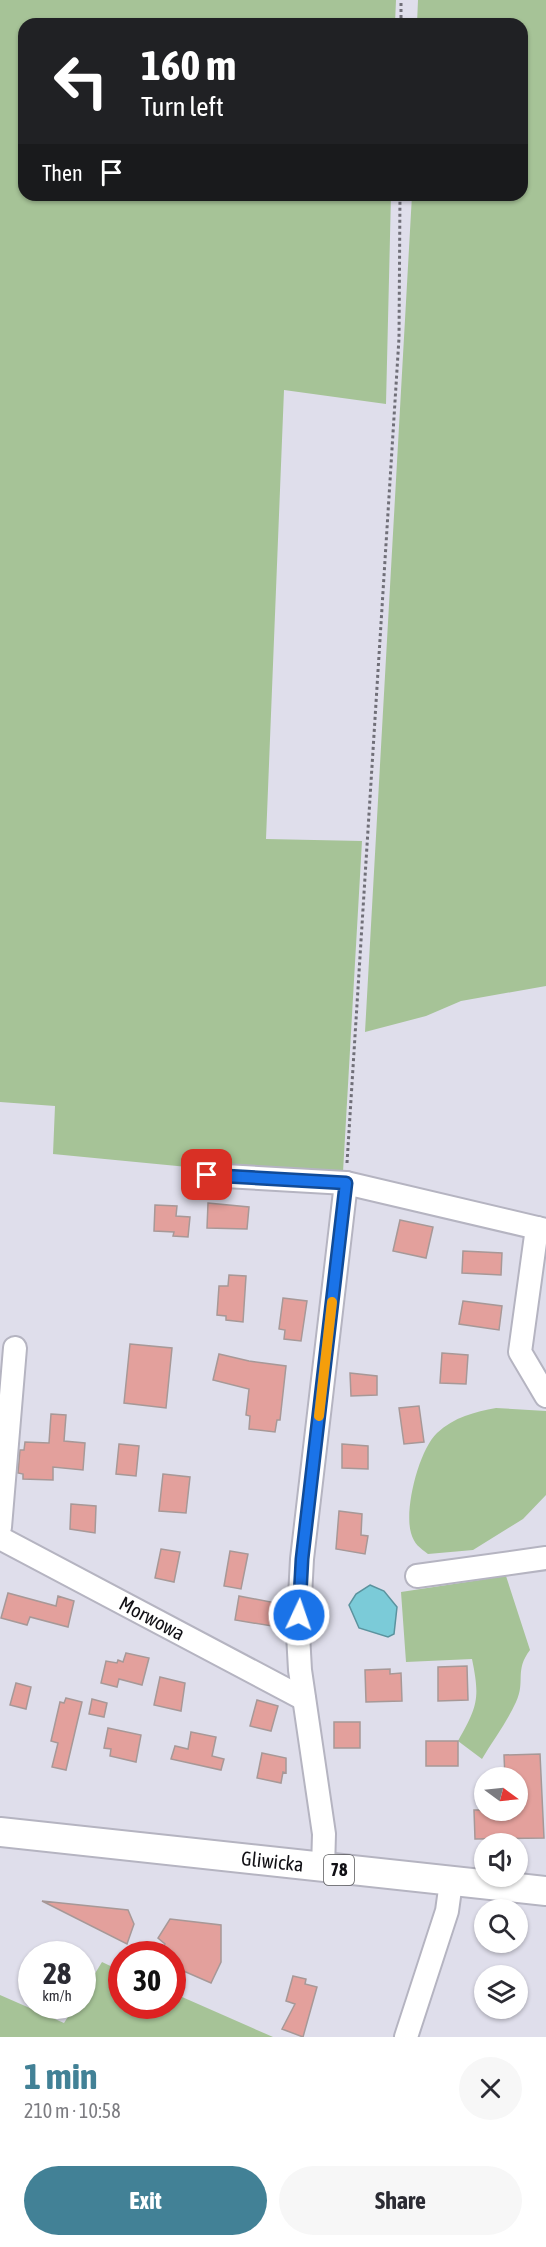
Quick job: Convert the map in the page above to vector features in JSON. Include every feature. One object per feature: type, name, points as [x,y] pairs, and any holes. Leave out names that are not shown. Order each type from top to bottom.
[{"type":"main road","name":"Gliwicka","points":[[0,1832],[323,1869],[546,1891]]},
{"type":"street","points":[[207,1175],[346,1183],[541,1229],[520,1352],[546,1396]]},
{"type":"street","points":[[323,1869],[324,1834],[304,1699],[298,1634],[302,1559],[346,1183]]},
{"type":"street","points":[[0,1527],[15,1348]]},
{"type":"street","name":"Morwowa","points":[[0,1538],[304,1699]]},
{"type":"street","points":[[417,1576],[546,1558]]},
{"type":"street","points":[[406,2037],[447,1911],[451,1882]]},
{"type":"path","points":[[401,0],[401,18]]},
{"type":"path","points":[[346,1183],[399,338],[400,201]]},
{"type":"green space","points":[[0,0],[396,0],[395,18],[18,18],[18,201],[391,201],[386,404],[284,390],[266,839],[362,841],[343,1172],[198,1168],[53,1154],[55,1106],[0,1102]]},
{"type":"green space","points":[[418,0],[546,0],[546,986],[461,1001],[426,1016],[365,1032],[412,201],[528,201],[528,18],[417,18]]},
{"type":"green space","points":[[496,1408],[546,1411],[546,1495],[523,1519],[473,1550],[428,1554],[414,1540],[409,1523],[411,1495],[424,1452],[437,1433],[450,1423],[473,1413]]},
{"type":"green space","points":[[506,1576],[530,1650],[522,1664],[519,1695],[516,1702],[482,1759],[458,1741],[470,1719],[475,1702],[476,1683],[472,1659],[406,1662],[401,1592]]},
{"type":"green space","points":[[102,1962],[108,1965],[108,2019],[186,2019],[186,1999],[273,2037],[0,2037],[0,1995],[18,2003],[18,2019],[55,2019],[64,2023],[67,2019],[96,2019],[96,1972]]},
{"type":"water","points":[[370,1585],[384,1591],[397,1607],[394,1634],[388,1637],[359,1628],[349,1605],[356,1594]]},
{"type":"building","points":[[208,1203],[249,1207],[247,1229],[207,1228]]},
{"type":"building","points":[[155,1205],[177,1206],[176,1216],[190,1217],[188,1237],[173,1236],[174,1232],[154,1231]]},
{"type":"building","points":[[400,1220],[433,1227],[426,1258],[393,1251]]},
{"type":"building","points":[[463,1251],[502,1253],[501,1275],[462,1273]]},
{"type":"building","points":[[229,1275],[246,1276],[243,1322],[226,1320],[226,1316],[217,1315],[219,1286],[228,1286]]},
{"type":"building","points":[[283,1298],[307,1301],[301,1341],[284,1339],[285,1330],[279,1329]]},
{"type":"building","points":[[463,1301],[502,1306],[499,1330],[459,1324]]},
{"type":"building","points":[[130,1344],[172,1348],[166,1408],[124,1403]]},
{"type":"building","points":[[442,1353],[468,1355],[466,1384],[440,1383]]},
{"type":"building","points":[[219,1354],[286,1366],[280,1420],[277,1420],[275,1432],[249,1429],[250,1416],[246,1415],[249,1389],[213,1380]]},
{"type":"building","points":[[350,1373],[377,1376],[377,1395],[351,1396]]},
{"type":"building","points":[[419,1406],[424,1442],[404,1444],[399,1408]]},
{"type":"building","points":[[51,1414],[66,1415],[64,1441],[85,1443],[83,1470],[53,1467],[53,1480],[23,1479],[23,1474],[18,1473],[20,1450],[24,1450],[25,1442],[49,1443]]},
{"type":"building","points":[[119,1444],[139,1446],[136,1476],[116,1474]]},
{"type":"building","points":[[342,1444],[368,1446],[368,1469],[342,1468]]},
{"type":"building","points":[[163,1474],[190,1477],[186,1513],[159,1511]]},
{"type":"building","points":[[71,1504],[96,1506],[95,1533],[70,1529]]},
{"type":"building","points":[[339,1511],[362,1514],[361,1535],[368,1536],[365,1554],[336,1549]]},
{"type":"building","points":[[161,1549],[180,1552],[174,1582],[155,1578]]},
{"type":"building","points":[[230,1551],[248,1554],[241,1589],[224,1586]]},
{"type":"building","points":[[8,1593],[56,1606],[58,1596],[74,1601],[68,1627],[30,1617],[27,1625],[1,1618]]},
{"type":"building","points":[[239,1596],[276,1603],[272,1626],[235,1620]]},
{"type":"building","points":[[126,1653],[149,1658],[142,1685],[119,1679],[117,1687],[101,1683],[106,1661],[123,1662]]},
{"type":"building","points":[[467,1666],[468,1700],[438,1701],[438,1667]]},
{"type":"building","points":[[390,1669],[390,1674],[401,1673],[402,1701],[366,1702],[365,1670]]},
{"type":"building","points":[[160,1677],[185,1683],[181,1711],[154,1705]]},
{"type":"building","points":[[16,1683],[31,1687],[26,1709],[10,1705]]},
{"type":"building","points":[[66,1698],[82,1702],[66,1770],[52,1767],[58,1743],[51,1741],[60,1702],[64,1703]]},
{"type":"building","points":[[92,1699],[107,1703],[104,1717],[89,1714]]},
{"type":"building","points":[[257,1700],[278,1706],[271,1731],[250,1726]]},
{"type":"building","points":[[334,1722],[360,1722],[360,1748],[334,1748]]},
{"type":"building","points":[[108,1728],[141,1735],[136,1762],[110,1756],[111,1749],[104,1748]]},
{"type":"building","points":[[191,1732],[216,1737],[212,1756],[224,1759],[221,1770],[171,1759],[175,1746],[188,1749]]},
{"type":"building","points":[[426,1741],[458,1741],[458,1766],[426,1766]]},
{"type":"building","points":[[262,1753],[286,1758],[286,1773],[283,1772],[281,1783],[257,1778]]},
{"type":"building","points":[[540,1754],[544,1838],[528,1838],[528,1833],[475,1833],[474,1821],[528,1821],[528,1767],[505,1767],[504,1755]]},
{"type":"building","points":[[42,1901],[128,1910],[134,1924],[128,1941],[121,1941]]},
{"type":"building","points":[[170,1919],[221,1925],[221,1962],[211,1983],[186,1972],[186,1941],[162,1941],[158,1938]]},
{"type":"building","points":[[293,1976],[306,1979],[305,1984],[317,1987],[303,2037],[282,2029],[295,2004],[286,2001]]},
{"type":"slow traffic","points":[[319,1416],[332,1302]]},
{"type":"route","points":[[207,1175],[346,1183],[302,1559],[299,1615]]}]
